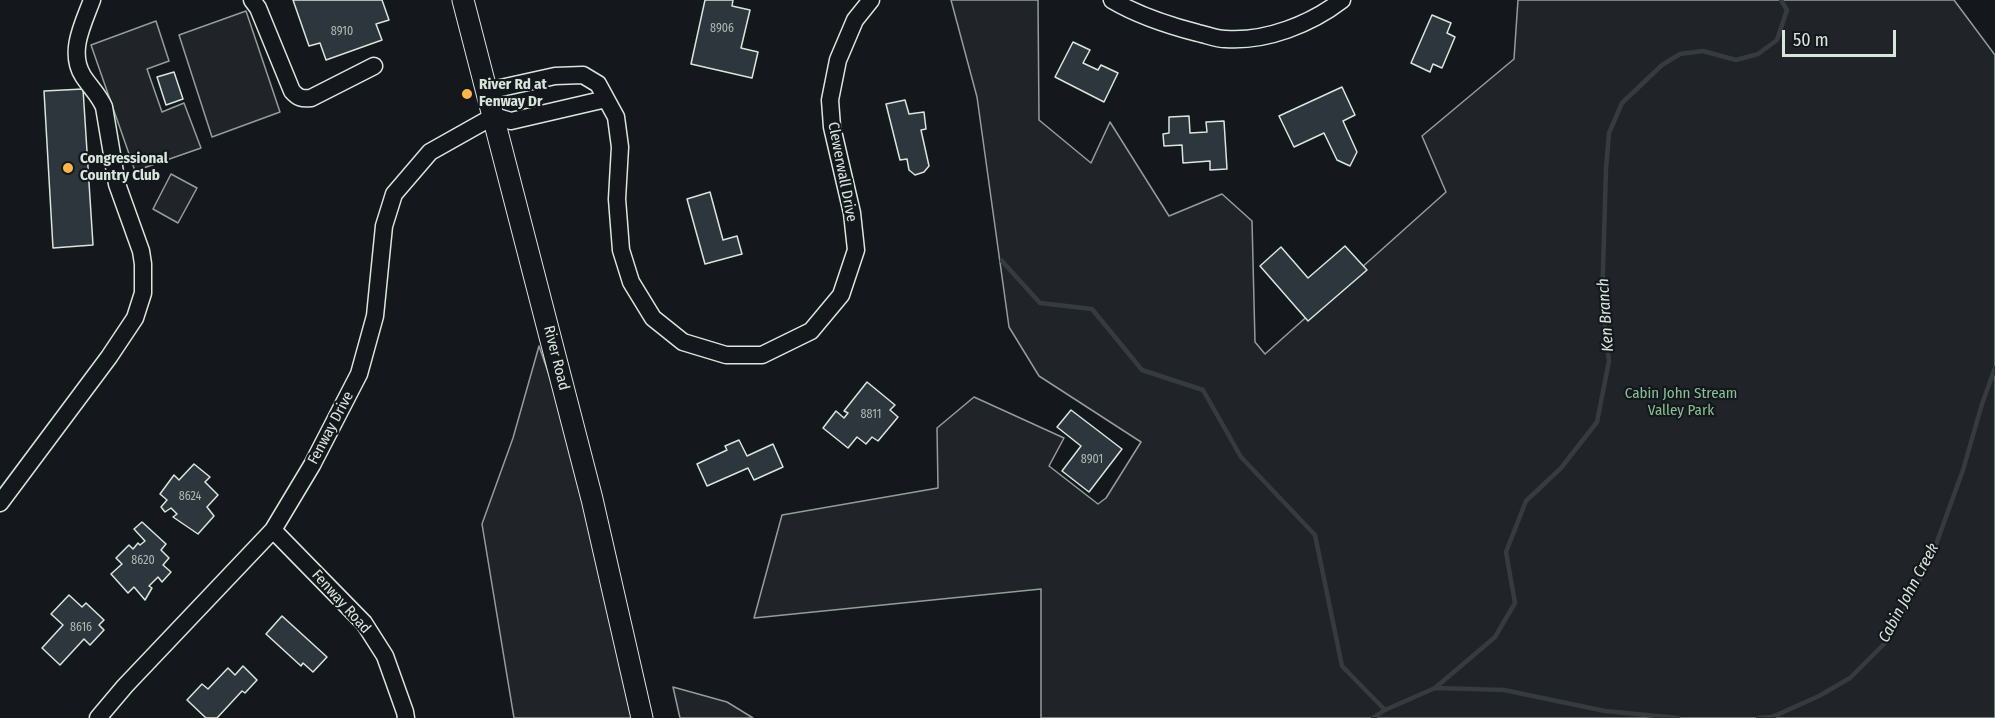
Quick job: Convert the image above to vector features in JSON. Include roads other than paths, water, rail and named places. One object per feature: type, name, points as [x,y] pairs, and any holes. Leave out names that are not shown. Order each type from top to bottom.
[{"type":"main road","name":"River Road","points":[[463,0],[592,499],[642,718]]},
{"type":"street","points":[[0,503],[109,357],[135,318],[143,292],[141,251],[113,167],[104,107],[82,75],[76,56],[77,42],[92,0]]},
{"type":"street","points":[[252,0],[258,8],[297,97],[311,98],[374,66]]},
{"type":"street","name":"Clewerwall Drive","points":[[487,91],[555,76],[583,75],[597,84],[616,117],[618,126],[620,147],[617,209],[621,250],[631,282],[653,318],[683,342],[726,356],[762,355],[812,331],[841,295],[856,250],[852,213],[832,127],[830,100],[838,60],[855,20],[871,0]]},
{"type":"street","points":[[1112,0],[1156,21],[1225,39],[1263,37],[1300,24],[1342,0]]},
{"type":"street","points":[[494,116],[511,121],[606,99]]},
{"type":"street","name":"Fenway Drive","points":[[98,718],[125,686],[273,530],[312,465],[359,374],[375,316],[384,226],[394,194],[430,152],[494,116]]},
{"type":"street","name":"Fenway Road","points":[[273,530],[364,623],[386,656],[406,718]]},
{"type":"waterway","name":"Ken Branch","points":[[1435,688],[1495,637],[1515,603],[1506,552],[1526,501],[1561,468],[1597,422],[1609,361],[1602,303],[1606,169],[1609,133],[1622,103],[1662,65],[1680,54],[1703,51],[1736,60],[1758,54],[1777,40],[1787,10],[1781,0]]},
{"type":"waterway","points":[[1002,261],[1040,303],[1092,309],[1142,370],[1203,390],[1241,457],[1315,535],[1342,666],[1385,710]]},
{"type":"waterway","name":"Cabin John Creek","points":[[1758,718],[1772,717],[1819,696],[1850,678],[1886,642],[1906,608],[1934,550],[1963,470],[1995,368]]},
{"type":"waterway","name":"Cabin John Creek","points":[[1373,718],[1385,710],[1435,688],[1504,690],[1605,711],[1678,718]]},
{"type":"place","name":"River Rd at Fenway Dr","points":[[467,94]]},
{"type":"place","name":"Congressional Country Club","points":[[68,168]]},
{"type":"park label","name":"Cabin John Stream Valley Park","points":[[1681,402]]}]
